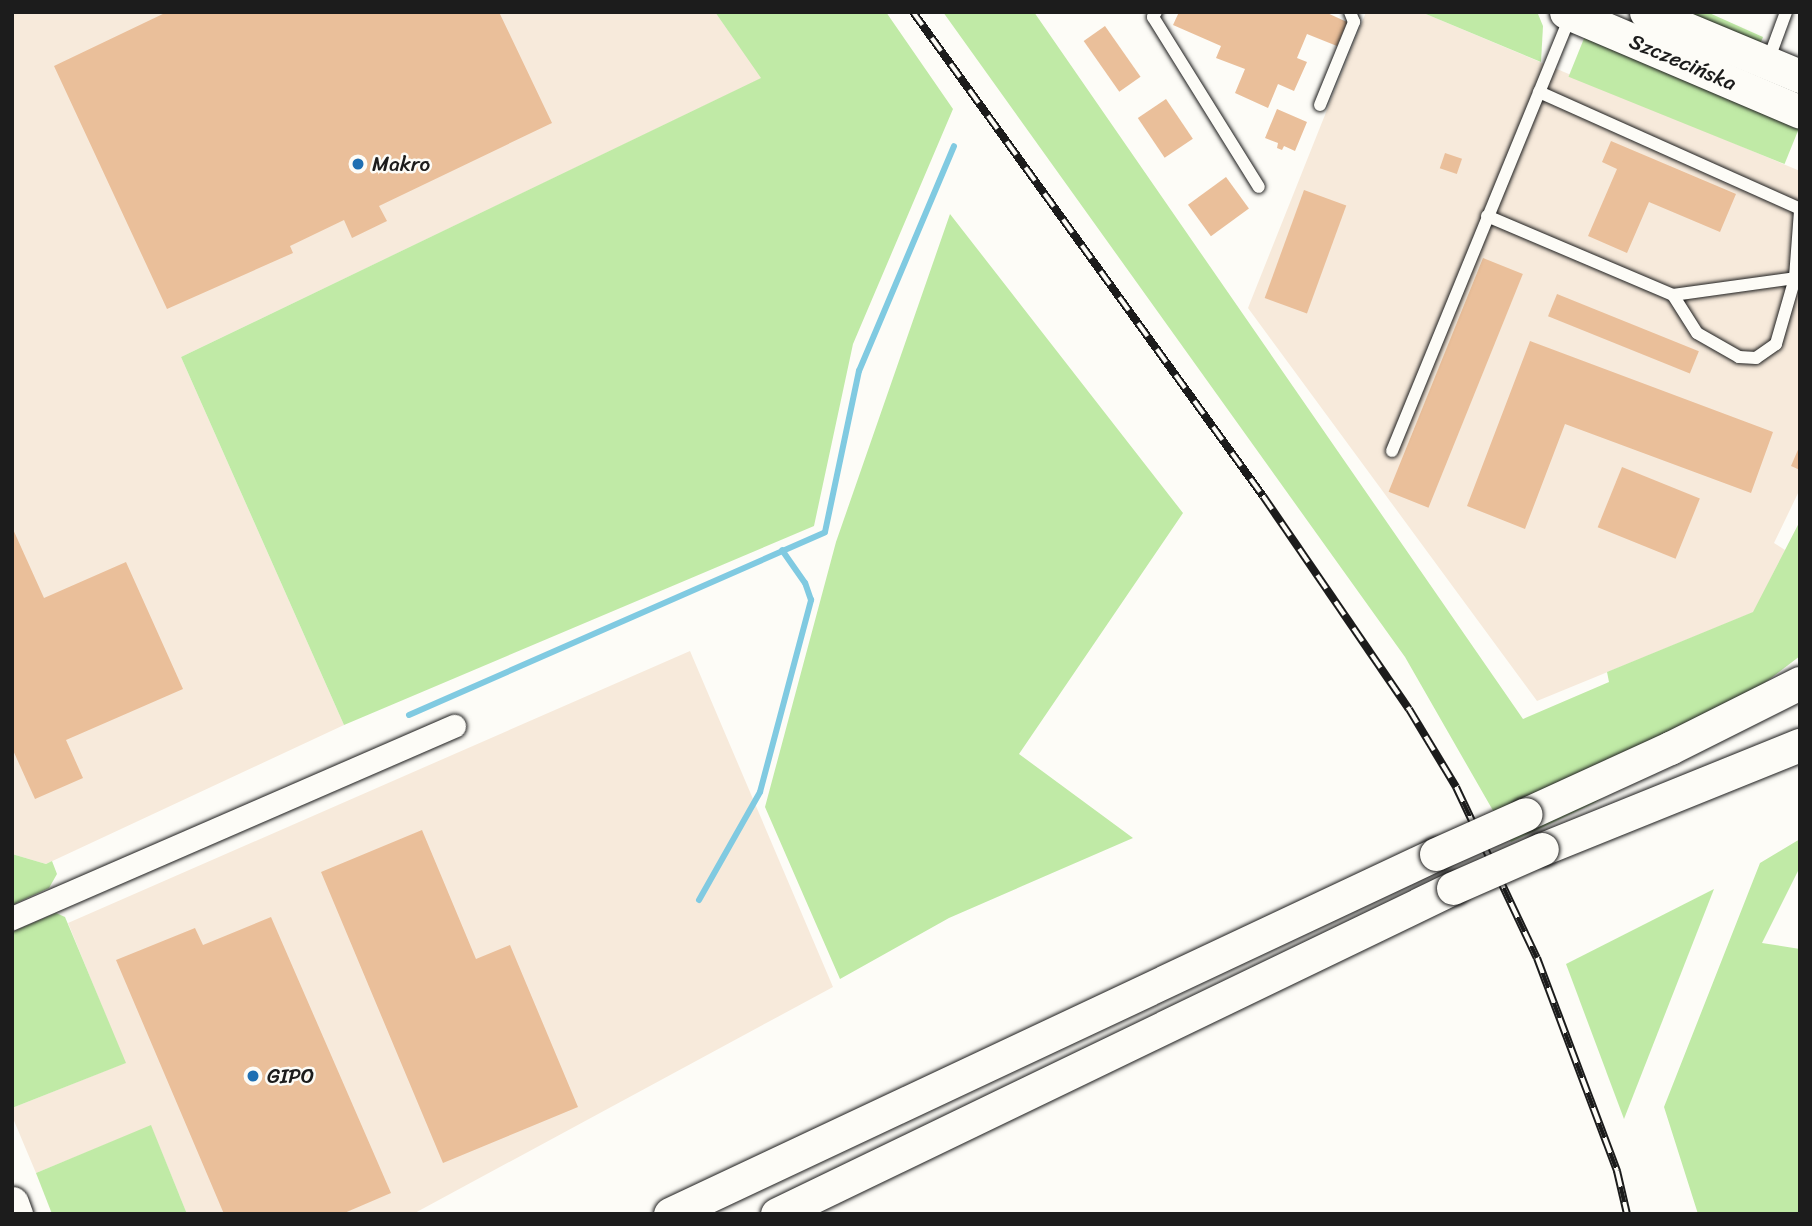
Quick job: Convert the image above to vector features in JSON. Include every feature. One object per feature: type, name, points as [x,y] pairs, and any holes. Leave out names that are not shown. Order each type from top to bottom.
[{"type":"main road","name":"Szczecińska","points":[[1646,12],[1800,76]]},
{"type":"main road","name":"Szczecińska","points":[[1569,13],[1800,112]]},
{"type":"main road","points":[[670,1214],[1436,854],[1670,748],[1800,683]]},
{"type":"main road","points":[[777,1214],[1453,888],[1542,849],[1800,745]]},
{"type":"main road","points":[[12,1203],[16,1214]]},
{"type":"street","points":[[12,918],[454,726]]},
{"type":"lane","points":[[1156,12],[1153,17],[1259,187]]},
{"type":"lane","points":[[1320,105],[1354,22],[1350,12]]},
{"type":"lane","points":[[1767,63],[1786,12]]},
{"type":"lane","points":[[1392,451],[1569,13]]},
{"type":"lane","points":[[1539,92],[1800,210],[1797,279],[1776,344],[1756,358],[1739,358],[1697,332],[1673,295]]},
{"type":"lane","points":[[1487,216],[1673,295],[1797,279]]},
{"type":"shaded area","points":[[12,12],[715,12],[762,78],[181,357],[344,725],[46,864],[12,854]]},
{"type":"shaded area","points":[[1366,12],[1421,12],[1800,171],[1800,489],[1774,543],[1785,550],[1754,612],[1537,701],[1248,308]]},
{"type":"shaded area","points":[[690,651],[833,987],[413,1214],[187,1214],[151,1126],[36,1173],[12,1116],[12,1108],[125,1063],[68,923]]},
{"type":"green space","points":[[715,12],[886,12],[953,109],[853,344],[814,526],[344,725],[181,357],[761,78]]},
{"type":"green space","points":[[943,12],[1034,12],[1523,719],[1609,682],[1607,672],[1753,612],[1800,521],[1800,656],[1666,758],[1594,803],[1511,842],[1405,657]]},
{"type":"green space","points":[[1421,12],[1538,14],[1543,26],[1541,62]]},
{"type":"green space","points":[[1678,12],[1707,12],[1763,37],[1761,42],[1747,42]]},
{"type":"green space","points":[[1585,36],[1800,123],[1785,164],[1569,77]]},
{"type":"green space","points":[[950,214],[1183,513],[1019,754],[1133,838],[949,918],[840,979],[765,807],[836,542]]},
{"type":"green space","points":[[1800,839],[1800,867],[1762,943],[1800,949],[1800,1214],[1698,1214],[1664,1107],[1760,863]]},
{"type":"green space","points":[[12,854],[46,864],[52,861],[57,874],[49,888],[12,905]]},
{"type":"green space","points":[[1714,889],[1624,1119],[1566,964]]},
{"type":"green space","points":[[56,913],[65,917],[126,1063],[12,1108],[12,932]]},
{"type":"green space","points":[[151,1125],[187,1214],[52,1214],[36,1173]]},
{"type":"building","name":"Makro","points":[[167,12],[499,12],[552,123],[379,206],[387,221],[352,238],[344,220],[290,246],[293,253],[167,309],[54,66]]},
{"type":"building","points":[[1179,12],[1325,12],[1347,22],[1337,46],[1307,34],[1297,58],[1307,62],[1294,91],[1278,84],[1268,108],[1235,93],[1245,69],[1216,58],[1221,46],[1173,25]]},
{"type":"building","points":[[1105,26],[1141,77],[1119,92],[1084,41]]},
{"type":"building","points":[[1166,99],[1193,139],[1165,158],[1138,118]]},
{"type":"building","points":[[1277,109],[1307,122],[1295,151],[1284,146],[1282,150],[1277,148],[1278,143],[1265,138]]},
{"type":"building","points":[[1611,141],[1736,194],[1720,232],[1649,202],[1627,253],[1588,236],[1617,169],[1602,162]]},
{"type":"building","points":[[1445,153],[1462,159],[1457,174],[1440,168]]},
{"type":"building","points":[[1226,177],[1249,209],[1211,236],[1188,205]]},
{"type":"building","points":[[1304,190],[1346,205],[1307,313],[1265,298]]},
{"type":"building","points":[[1483,258],[1523,274],[1428,508],[1389,492]]},
{"type":"building","points":[[1557,294],[1699,351],[1690,374],[1548,316]]},
{"type":"building","points":[[1530,341],[1773,432],[1751,493],[1565,424],[1525,529],[1467,506]]},
{"type":"building","points":[[1800,445],[1800,470],[1791,466]]},
{"type":"building","points":[[1622,467],[1700,498],[1676,559],[1598,527]]},
{"type":"building","points":[[12,527],[44,598],[126,562],[183,689],[66,740],[83,778],[35,799],[12,748]]},
{"type":"building","points":[[422,830],[476,959],[510,945],[578,1107],[443,1163],[321,872]]},
{"type":"building","name":"GIPO","points":[[271,917],[391,1193],[342,1214],[224,1214],[116,960],[195,928],[203,945]]},
{"type":"waterway","points":[[409,715],[825,532],[859,371],[954,146]]},
{"type":"waterway","points":[[699,900],[760,792],[811,600],[805,583],[782,550]]},
{"type":"railway","points":[[913,12],[1263,496],[1409,709],[1456,787],[1537,958],[1617,1171],[1627,1214]]},
{"type":"place","name":"Makro","points":[[358,164]]},
{"type":"place","name":"GIPO","points":[[253,1076]]}]
